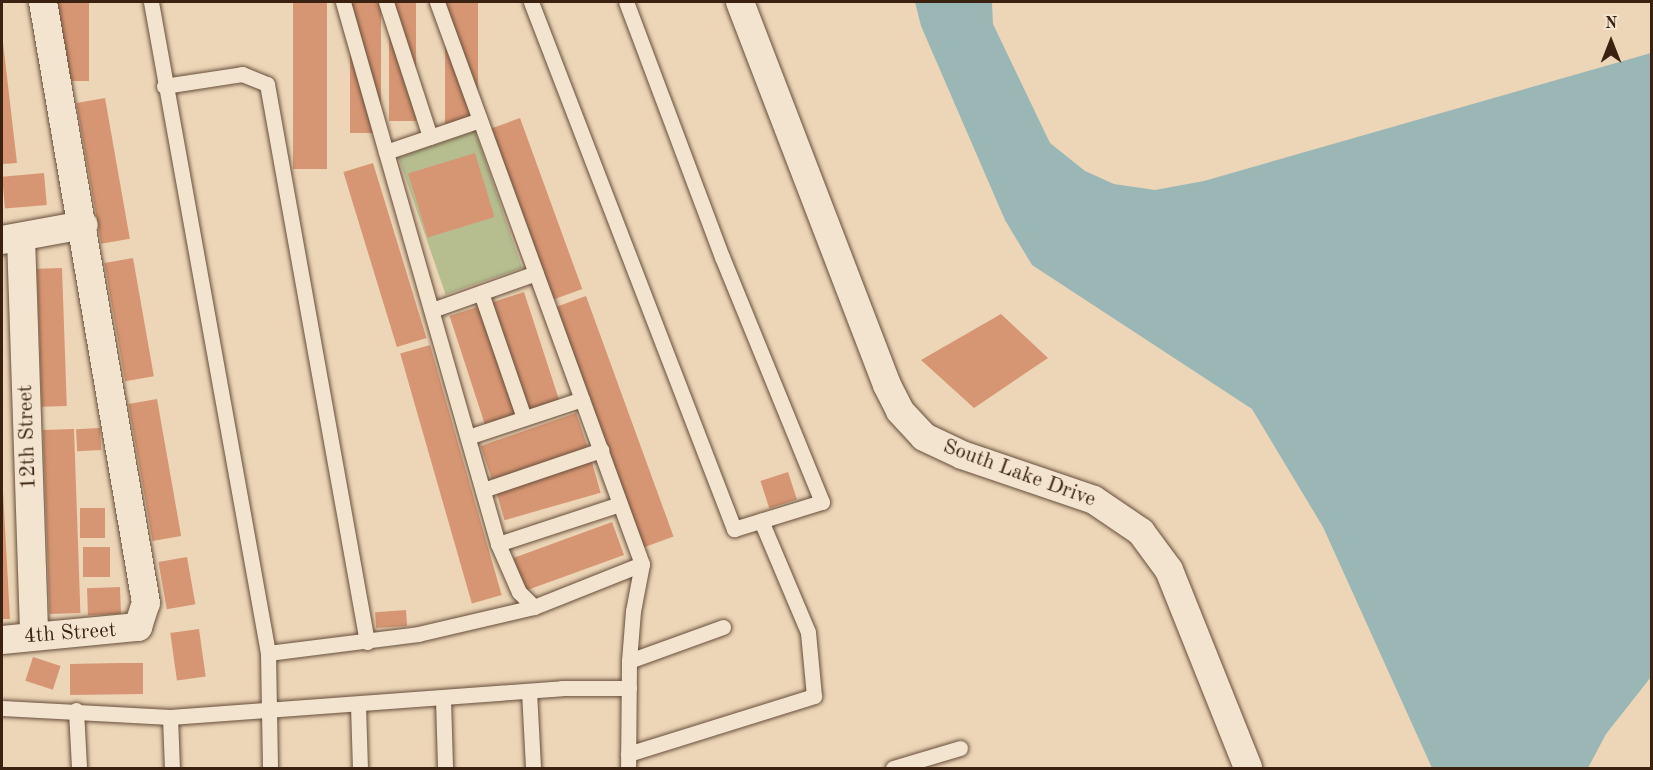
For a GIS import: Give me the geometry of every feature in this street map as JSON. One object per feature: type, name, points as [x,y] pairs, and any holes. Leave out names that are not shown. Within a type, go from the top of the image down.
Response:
[{"type":"street","points":[[11,239],[84,225],[43,2]]},
{"type":"street","name":"South Lake Drive","points":[[740,2],[887,385],[900,411],[924,437],[962,455],[1094,500],[1141,532],[1169,570],[1248,768]]},
{"type":"street","name":"4th Street","points":[[2,640],[34,635],[138,627],[146,603],[84,225]]},
{"type":"street","name":"12th Street","points":[[11,239],[34,635]]},
{"type":"lane","points":[[151,2],[164,86],[268,653],[270,768]]},
{"type":"lane","points":[[343,2],[498,543],[519,592],[534,607]]},
{"type":"lane","points":[[386,2],[430,137]]},
{"type":"lane","points":[[437,2],[642,564],[633,611],[629,661],[628,761],[814,696],[808,632],[761,521]]},
{"type":"lane","points":[[531,2],[734,529],[822,502],[722,257],[626,2]]},
{"type":"lane","points":[[164,86],[242,74],[267,84],[368,642]]},
{"type":"lane","points":[[386,152],[480,120]]},
{"type":"lane","points":[[432,310],[536,273]]},
{"type":"lane","points":[[481,293],[524,418]]},
{"type":"lane","points":[[468,437],[582,399]]},
{"type":"lane","points":[[483,490],[600,450]]},
{"type":"lane","points":[[498,543],[620,504]]},
{"type":"lane","points":[[268,653],[368,642],[534,607],[642,564]]},
{"type":"lane","points":[[629,661],[723,627]]},
{"type":"lane","points":[[2,708],[76,710],[170,717],[444,699],[529,691],[629,688]]},
{"type":"lane","points":[[529,691],[532,768]]},
{"type":"lane","points":[[444,699],[445,768]]},
{"type":"lane","points":[[358,705],[360,768]]},
{"type":"lane","points":[[76,710],[79,768]]},
{"type":"lane","points":[[170,717],[172,768]]},
{"type":"lane","points":[[893,768],[960,748]]},
{"type":"green space","points":[[475,131],[522,268],[446,294],[398,157]]},
{"type":"water","points":[[915,2],[992,2],[993,24],[1050,143],[1085,171],[1114,184],[1155,190],[1204,181],[1651,53],[1651,677],[1606,734],[1588,768],[1432,768],[1323,527],[1252,409],[1032,265],[1005,220],[921,26]]},
{"type":"building","points":[[56,2],[89,2],[89,81],[56,81]]},
{"type":"building","points":[[293,2],[327,2],[327,169],[293,169]]},
{"type":"building","points":[[350,2],[381,2],[381,133],[350,133]]},
{"type":"building","points":[[389,2],[416,2],[416,121],[389,121]]},
{"type":"building","points":[[445,2],[478,2],[478,132],[445,132]]},
{"type":"building","points":[[2,34],[17,163],[2,164]]},
{"type":"building","points":[[105,98],[130,239],[101,244],[76,103]]},
{"type":"building","points":[[520,118],[582,289],[552,300],[490,129]]},
{"type":"building","points":[[475,153],[495,217],[428,238],[408,173]]},
{"type":"building","points":[[373,163],[427,338],[397,347],[343,172]]},
{"type":"building","points":[[44,173],[47,205],[5,209],[2,177]]},
{"type":"building","points":[[133,258],[154,376],[125,381],[104,263]]},
{"type":"building","points":[[62,268],[67,406],[42,407],[37,269]]},
{"type":"building","points":[[524,292],[560,401],[527,412],[492,303]]},
{"type":"building","points":[[586,296],[674,537],[643,548],[556,307]]},
{"type":"building","points":[[480,306],[516,415],[485,425],[450,316]]},
{"type":"building","points":[[1001,314],[1048,358],[974,408],[921,360]]},
{"type":"building","points":[[430,345],[502,595],[472,603],[400,354]]},
{"type":"building","points":[[157,399],[181,536],[153,541],[128,404]]},
{"type":"building","points":[[576,413],[588,447],[492,480],[481,446]]},
{"type":"building","points":[[100,428],[101,450],[77,451],[76,429]]},
{"type":"building","points":[[74,429],[80,613],[49,614],[43,430]]},
{"type":"building","points":[[591,459],[601,493],[505,520],[495,487]]},
{"type":"building","points":[[788,472],[797,500],[769,509],[760,481]]},
{"type":"building","points":[[2,473],[10,619],[2,619]]},
{"type":"building","points":[[80,508],[105,508],[105,538],[80,538]]},
{"type":"building","points":[[612,522],[624,555],[525,591],[513,558]]},
{"type":"building","points":[[83,547],[110,547],[110,577],[83,577]]},
{"type":"building","points":[[187,557],[195,604],[167,609],[158,562]]},
{"type":"building","points":[[120,587],[121,614],[88,615],[87,588]]},
{"type":"building","points":[[406,610],[407,626],[376,628],[375,612]]},
{"type":"building","points":[[199,629],[206,677],[177,681],[170,633]]},
{"type":"building","points":[[33,657],[61,666],[53,690],[25,681]]},
{"type":"building","points":[[143,663],[143,694],[70,695],[70,664]]}]
